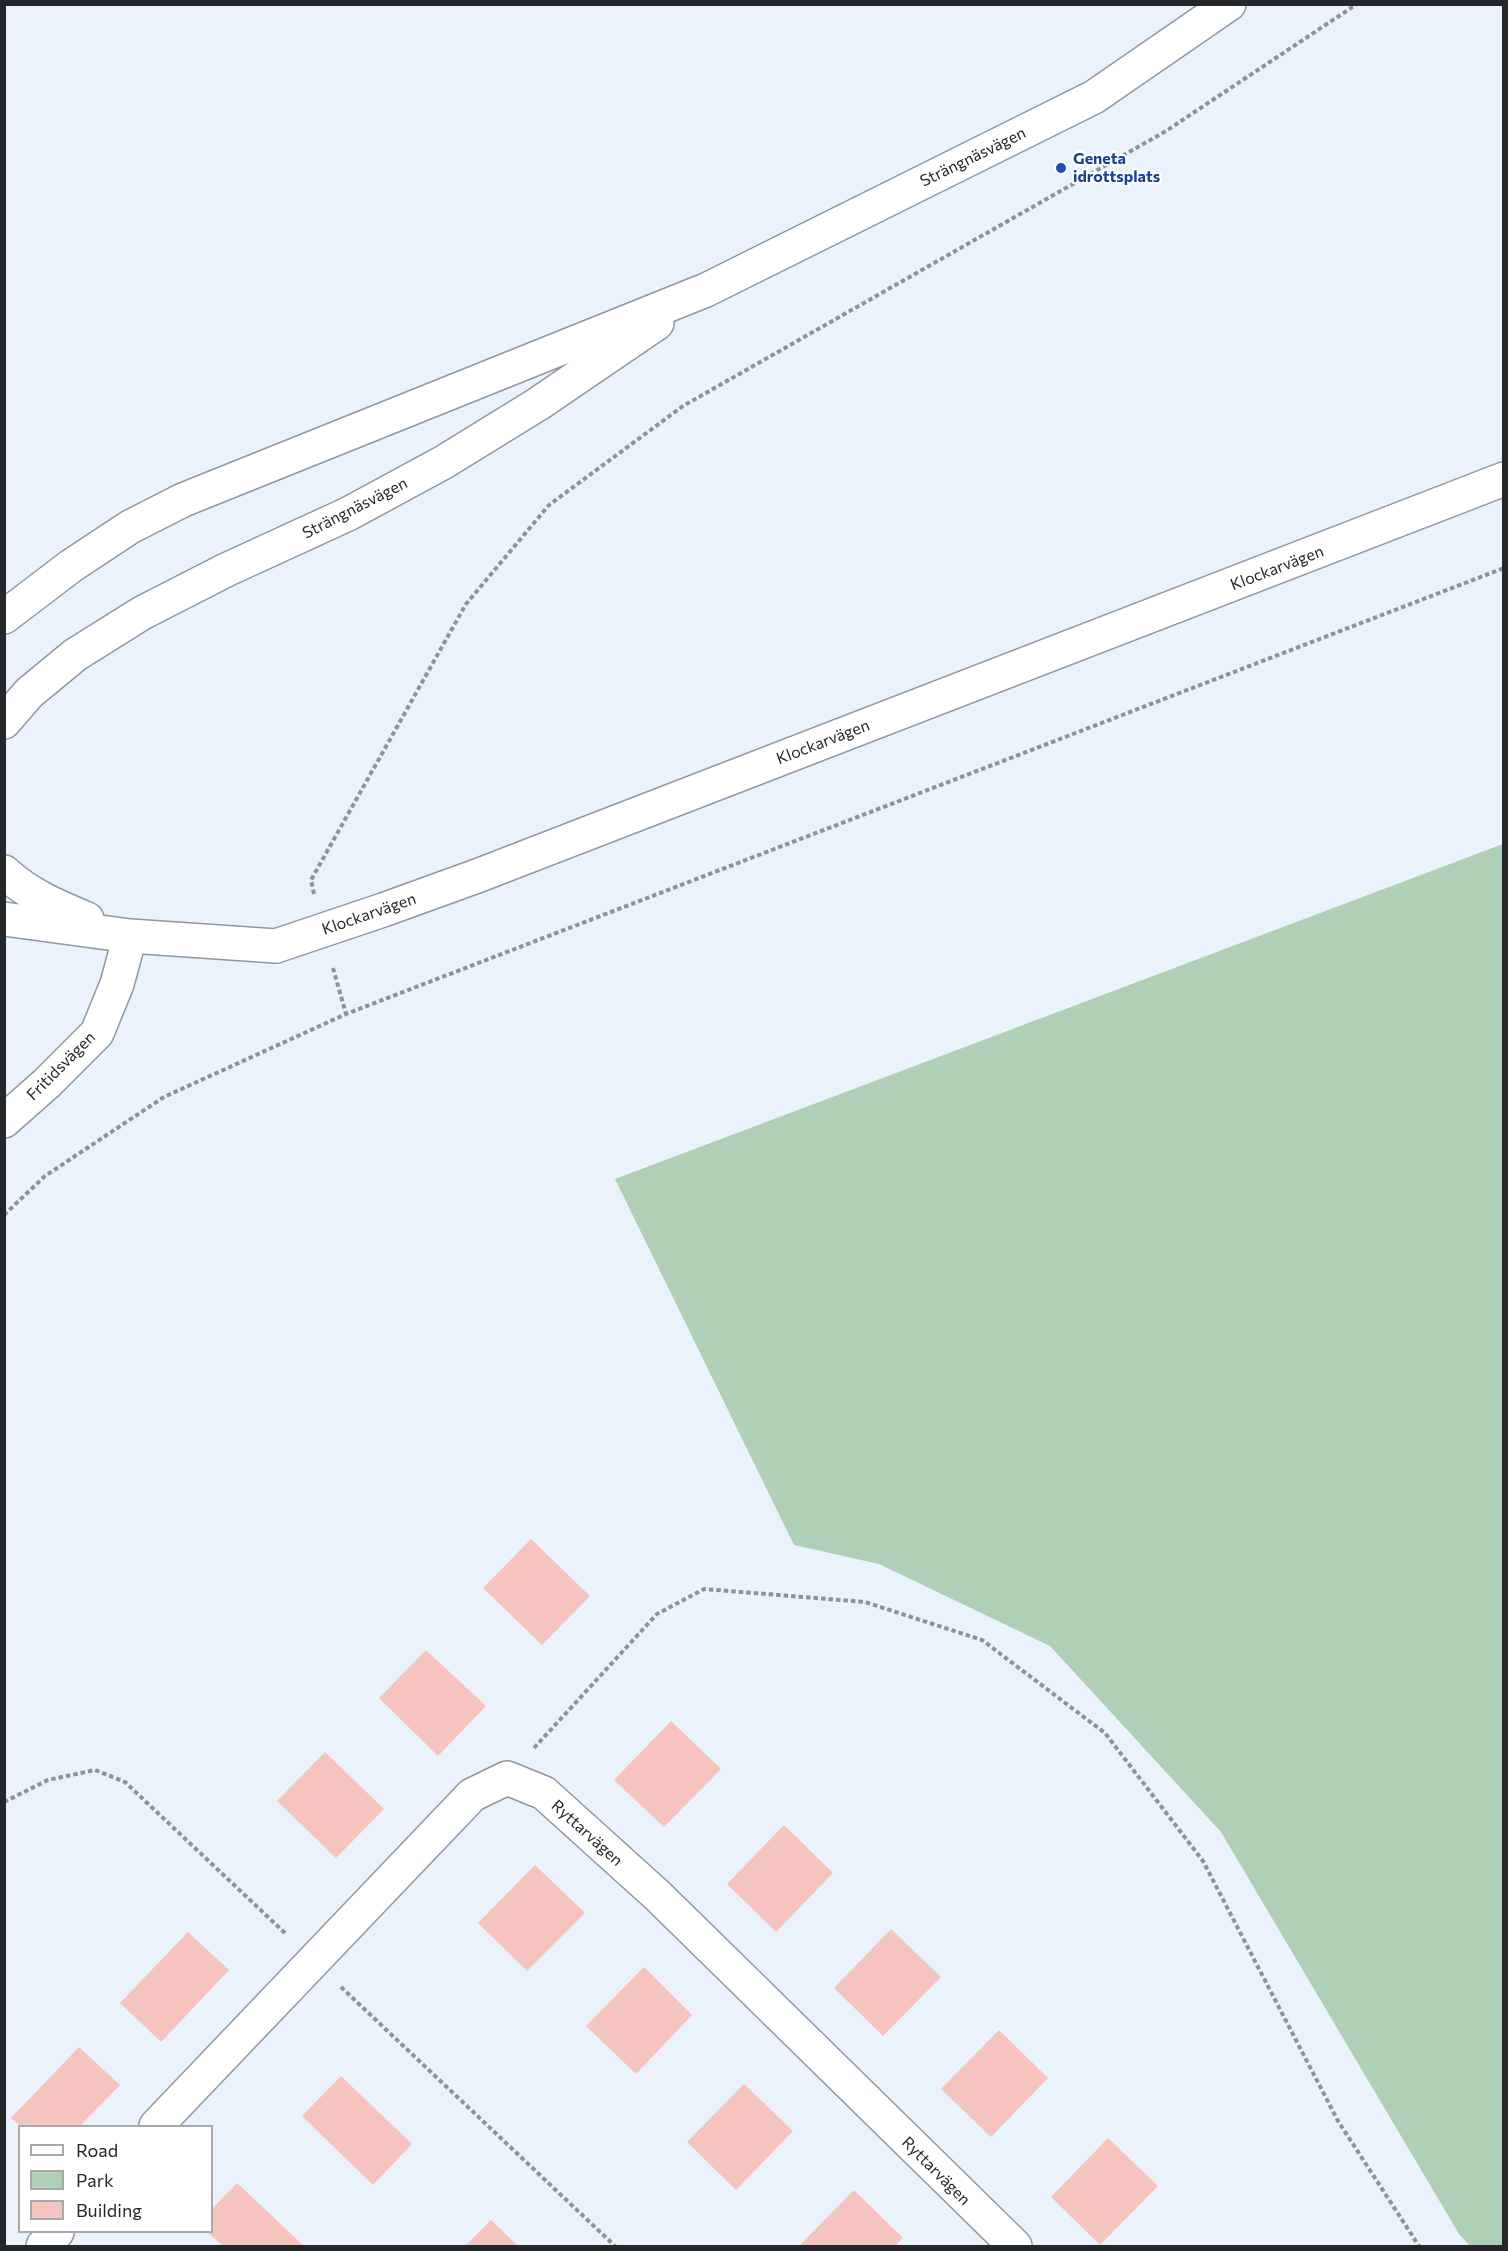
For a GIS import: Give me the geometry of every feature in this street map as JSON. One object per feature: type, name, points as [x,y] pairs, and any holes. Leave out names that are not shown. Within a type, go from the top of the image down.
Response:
[{"type":"street","name":"Strängnäsvägen","points":[[4,617],[71,566],[130,527],[183,500],[706,290],[1094,97],[1229,4]]},
{"type":"street","name":"Strängnäsvägen","points":[[4,722],[29,693],[75,656],[142,613],[226,570],[348,514],[444,462],[538,405],[706,290]]},
{"type":"street","name":"Klockarvägen","points":[[4,920],[130,936],[276,946],[488,872],[1503,479]]},
{"type":"street","name":"Klockarvägen","points":[[4,872],[17,884],[45,902],[130,936]]},
{"type":"street","name":"Fritidsvägen","points":[[4,1121],[47,1083],[97,1033],[117,984],[130,936]]},
{"type":"street","points":[[158,2125],[472,1795],[507,1778]]},
{"type":"street","name":"Ryttarvägen","points":[[507,1778],[544,1793],[658,1896],[1015,2247]]},
{"type":"street","points":[[43,2247],[56,2233]]},
{"type":"path","points":[[346,1014],[322,930],[311,880],[466,604],[549,505],[682,406],[1166,130],[1357,4]]},
{"type":"path","points":[[4,1215],[45,1176],[164,1097],[346,1014],[1503,568]]},
{"type":"path","points":[[507,1778],[657,1614],[704,1590],[865,1602],[982,1640],[1105,1733],[1203,1860],[1338,2121],[1419,2247]]},
{"type":"path","points":[[4,1802],[48,1780],[95,1770],[124,1782],[615,2247]]},
{"type":"green space","points":[[1503,844],[1504,2246],[1470,2246],[1459,2234],[1221,1832],[1050,1646],[879,1564],[794,1545],[615,1179]]},
{"type":"building","points":[[531,1539],[590,1596],[542,1645],[483,1588]]},
{"type":"building","points":[[426,1650],[486,1706],[438,1756],[379,1698]]},
{"type":"building","points":[[671,1721],[721,1769],[664,1827],[614,1780]]},
{"type":"building","points":[[325,1752],[384,1809],[336,1858],[277,1801]]},
{"type":"building","points":[[784,1825],[833,1873],[776,1932],[727,1884]]},
{"type":"building","points":[[535,1865],[585,1913],[527,1971],[478,1923]]},
{"type":"building","points":[[891,1929],[941,1977],[883,2036],[834,1988]]},
{"type":"building","points":[[188,1932],[229,1970],[161,2042],[120,2003]]},
{"type":"building","points":[[644,1967],[692,2015],[636,2074],[586,2026]]},
{"type":"building","points":[[999,2030],[1048,2078],[991,2137],[941,2089]]},
{"type":"building","points":[[79,2047],[120,2085],[81,2125],[19,2125],[11,2118]]},
{"type":"building","points":[[341,2076],[412,2144],[373,2185],[302,2116]]},
{"type":"building","points":[[744,2084],[793,2131],[736,2190],[687,2142]]},
{"type":"building","points":[[1108,2138],[1158,2186],[1100,2245],[1051,2197]]},
{"type":"building","points":[[237,2183],[304,2246],[223,2246],[208,2233],[213,2233],[213,2208]]},
{"type":"building","points":[[854,2190],[903,2238],[895,2246],[799,2246]]},
{"type":"building","points":[[491,2220],[518,2246],[465,2246]]},
{"type":"place","name":"Geneta idrottsplats","points":[[1061,168]]}]
